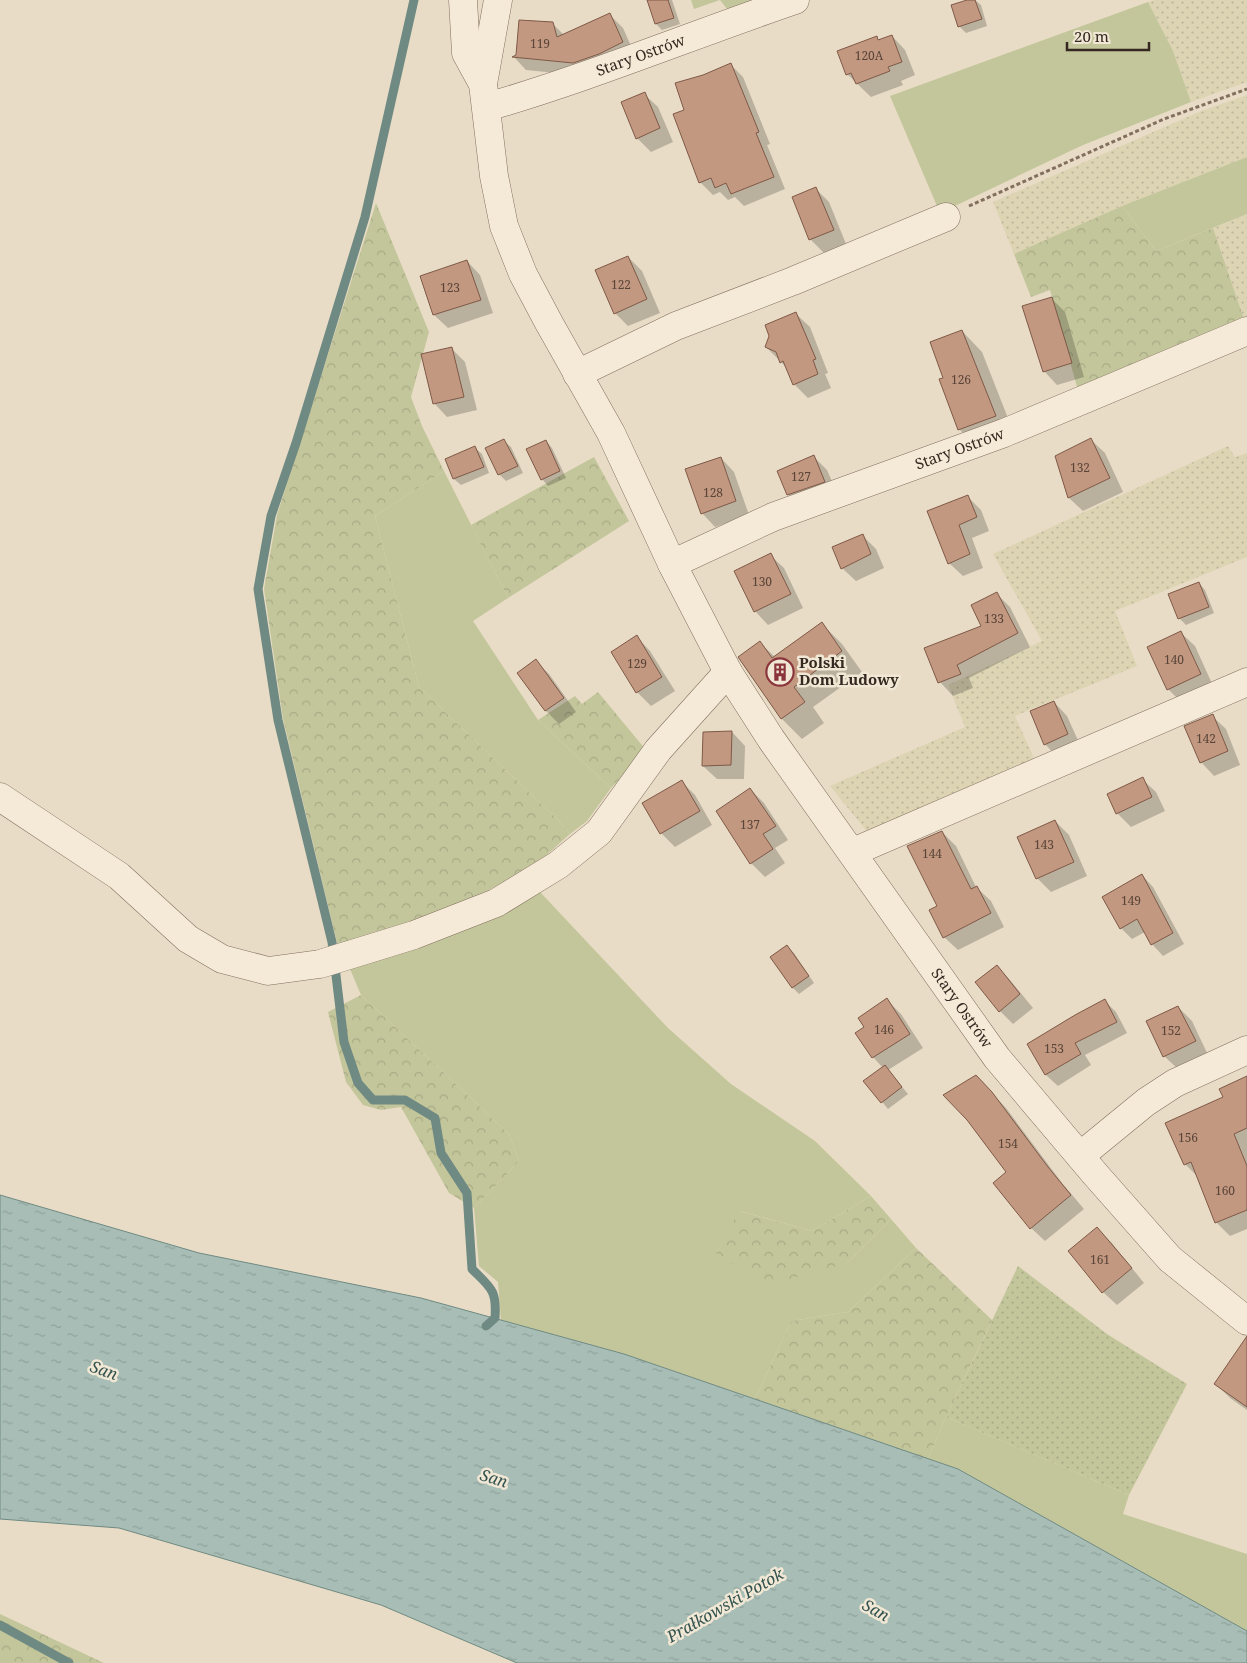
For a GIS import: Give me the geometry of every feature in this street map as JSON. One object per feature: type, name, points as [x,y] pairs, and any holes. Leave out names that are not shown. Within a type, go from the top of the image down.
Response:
[{"type":"street","name":"Stary Ostrów","points":[[463,0],[466,54],[485,95],[494,176],[504,226],[523,274],[611,433],[672,564],[728,672],[771,739],[853,852],[933,970],[992,1050],[1080,1156],[1170,1259],[1247,1322]]},
{"type":"street","points":[[485,95],[498,0]]},
{"type":"street","name":"Stary Ostrów","points":[[485,95],[544,91],[724,24],[795,0]]},
{"type":"street","points":[[577,374],[676,326],[793,282],[946,217]]},
{"type":"street","name":"Stary Ostrów","points":[[672,564],[773,517],[1004,433],[1247,331]]},
{"type":"street","points":[[0,796],[119,876],[188,939],[222,959],[268,971],[320,964],[414,935],[496,903],[558,865],[599,832],[658,750],[728,672]]},
{"type":"street","points":[[853,852],[1247,682]]},
{"type":"street","points":[[1080,1156],[1146,1102],[1175,1082],[1247,1050]]},
{"type":"path","points":[[946,217],[1164,119],[1247,88]]},
{"type":"shaded area","points":[[1154,0],[1247,0],[1247,82],[1191,102],[1173,51],[1148,2]]},
{"type":"shaded area","points":[[1247,95],[1247,157],[1122,206],[1014,254],[993,202],[1199,112]]},
{"type":"shaded area","points":[[1247,214],[1247,325],[1246,325],[1213,228]]},
{"type":"shaded area","points":[[1228,446],[1235,457],[1247,453],[1247,557],[1115,611],[1137,666],[1015,716],[1037,765],[869,834],[830,786],[965,727],[948,685],[1042,641],[993,554]]},
{"type":"green space","points":[[691,0],[720,0],[694,9]]},
{"type":"green space","points":[[720,0],[772,0],[731,14]]},
{"type":"green space","points":[[1148,2],[1173,51],[1191,102],[1083,145],[940,213],[890,96]]},
{"type":"green space","points":[[1247,157],[1247,214],[1156,251],[1122,206]]},
{"type":"green space","points":[[376,203],[429,332],[411,397],[422,426],[444,471],[375,516],[419,687],[556,818],[570,834],[535,864],[483,893],[436,914],[339,951],[283,719],[264,589],[277,515]]},
{"type":"green space","points":[[1122,206],[1156,251],[1213,228],[1246,325],[1079,394],[1050,290],[1031,297],[1014,254]]},
{"type":"green space","points":[[594,457],[629,521],[508,598],[471,525]]},
{"type":"green space","points":[[444,471],[508,598],[473,621],[538,720],[611,788],[587,821],[570,834],[556,818],[419,687],[375,516]]},
{"type":"green space","points":[[598,692],[646,750],[611,788],[538,720],[575,696],[582,704]]},
{"type":"green space","points":[[540,892],[668,1028],[731,1084],[815,1141],[871,1196],[812,1231],[740,1211],[716,1254],[847,1263],[891,1219],[916,1248],[848,1312],[791,1321],[755,1399],[624,1354],[501,1320],[498,1282],[479,1266],[474,1208],[519,1161],[509,1134],[361,995],[350,969]]},
{"type":"green space","points":[[361,995],[509,1134],[519,1161],[474,1208],[449,1193],[401,1107],[381,1110],[363,1105],[346,1082],[328,1012]]},
{"type":"green space","points":[[871,1196],[891,1219],[847,1263],[770,1285],[716,1254],[739,1211],[812,1231]]},
{"type":"green space","points":[[916,1248],[992,1320],[928,1459],[755,1399],[791,1321],[848,1312]]},
{"type":"green space","points":[[1018,1266],[1107,1334],[1187,1384],[1129,1495],[946,1417]]},
{"type":"green space","points":[[946,1417],[1129,1495],[1123,1514],[1247,1554],[1247,1631],[958,1469],[928,1459]]},
{"type":"green space","points":[[0,1614],[104,1663],[0,1663]]},
{"type":"water","points":[[0,1195],[199,1253],[421,1298],[624,1354],[958,1469],[1247,1631],[1247,1663],[517,1663],[381,1605],[119,1528],[0,1519]]},
{"type":"building","points":[[647,0],[668,0],[674,18],[655,24]]},
{"type":"building","points":[[967,0],[975,0],[982,19],[958,27],[951,5]]},
{"type":"building","points":[[610,13],[623,42],[599,54],[573,63],[512,57],[516,55],[519,20],[553,22],[557,37]]},
{"type":"building","points":[[892,35],[902,62],[888,67],[890,71],[856,84],[851,73],[846,75],[837,51],[877,36],[878,40]]},
{"type":"building","points":[[731,63],[759,132],[756,133],[774,177],[731,194],[726,183],[715,188],[711,178],[699,183],[673,114],[684,110],[675,83],[703,75]]},
{"type":"building","points":[[645,92],[660,128],[636,139],[621,102]]},
{"type":"building","points":[[816,187],[834,230],[809,240],[792,197]]},
{"type":"building","points":[[628,256],[647,299],[614,314],[595,270]]},
{"type":"building","points":[[467,260],[481,300],[433,315],[420,276]]},
{"type":"building","points":[[1052,297],[1072,363],[1043,372],[1022,306]]},
{"type":"building","points":[[796,312],[816,359],[813,360],[818,374],[793,385],[783,361],[780,363],[776,352],[765,347],[769,336],[765,325]]},
{"type":"building","points":[[962,330],[996,416],[958,430],[939,379],[943,378],[930,342]]},
{"type":"building","points":[[452,347],[464,397],[433,404],[421,354]]},
{"type":"building","points":[[1091,438],[1110,478],[1068,498],[1055,456]]},
{"type":"building","points":[[504,439],[518,466],[498,475],[485,448]]},
{"type":"building","points":[[546,440],[560,471],[541,480],[526,449]]},
{"type":"building","points":[[475,446],[484,467],[453,479],[445,459]]},
{"type":"building","points":[[814,455],[825,482],[787,495],[777,471]]},
{"type":"building","points":[[721,457],[736,501],[701,514],[685,469]]},
{"type":"building","points":[[968,495],[977,517],[959,525],[970,554],[948,564],[927,511]]},
{"type":"building","points":[[863,534],[871,554],[841,569],[832,547]]},
{"type":"building","points":[[771,553],[791,594],[754,612],[734,571]]},
{"type":"building","points":[[1199,582],[1209,607],[1178,619],[1168,594]]},
{"type":"building","points":[[997,592],[1018,633],[957,665],[961,674],[938,683],[924,648],[981,626],[971,605]]},
{"type":"building","name":"Polski Dom Ludowy","points":[[822,622],[842,651],[794,687],[805,702],[781,719],[738,657],[760,641],[772,658]]},
{"type":"building","points":[[1181,631],[1201,674],[1167,690],[1147,647]]},
{"type":"building","points":[[637,635],[662,677],[636,693],[611,652]]},
{"type":"building","points":[[536,659],[564,698],[545,711],[517,673]]},
{"type":"building","points":[[1054,701],[1068,734],[1044,745],[1030,711]]},
{"type":"building","points":[[1213,714],[1228,751],[1200,763],[1184,726]]},
{"type":"building","points":[[732,731],[731,765],[702,766],[703,732]]},
{"type":"building","points":[[1143,777],[1152,797],[1116,814],[1107,794]]},
{"type":"building","points":[[682,780],[700,811],[660,834],[642,803]]},
{"type":"building","points":[[750,788],[776,826],[763,834],[773,849],[750,864],[716,811]]},
{"type":"building","points":[[1055,820],[1074,862],[1036,879],[1017,837]]},
{"type":"building","points":[[942,831],[971,889],[977,886],[991,913],[943,938],[929,910],[937,906],[907,846]]},
{"type":"building","points":[[1142,874],[1173,933],[1151,945],[1137,919],[1120,929],[1102,897]]},
{"type":"building","points":[[787,945],[809,976],[792,988],[770,957]]},
{"type":"building","points":[[997,965],[1020,994],[999,1012],[975,982]]},
{"type":"building","points":[[887,998],[910,1034],[872,1058],[855,1033],[864,1027],[858,1018]]},
{"type":"building","points":[[1105,999],[1117,1022],[1075,1043],[1081,1054],[1045,1075],[1027,1044]]},
{"type":"building","points":[[1178,1006],[1196,1041],[1163,1057],[1146,1021]]},
{"type":"building","points":[[885,1065],[902,1087],[881,1103],[863,1081]]},
{"type":"building","points":[[976,1075],[992,1092],[1071,1195],[1030,1229],[993,1183],[1006,1172],[967,1120],[943,1095]]},
{"type":"building","points":[[1247,1076],[1247,1128],[1234,1134],[1247,1166],[1247,1210],[1215,1223],[1191,1162],[1184,1165],[1165,1123],[1223,1097],[1219,1089]]},
{"type":"building","points":[[1097,1227],[1132,1268],[1102,1293],[1068,1251]]},
{"type":"building","points":[[1247,1336],[1247,1407],[1214,1384]]},
{"type":"waterway","points":[[414,0],[365,217],[296,443],[271,516],[258,589],[278,720],[332,942],[344,1042],[358,1083],[373,1100],[405,1100],[435,1118],[441,1153],[467,1193],[472,1269],[488,1285],[494,1295],[495,1318],[486,1326]]},
{"type":"waterway","points":[[0,1625],[69,1663]]},
{"type":"place","name":"Polski Dom Ludowy","points":[[780,672]]},
{"type":"water label","name":"San","points":[[104,1370]]},
{"type":"water label","name":"San","points":[[494,1478]]},
{"type":"water label","name":"Prałkowski Potok","points":[[725,1605]]},
{"type":"water label","name":"San","points":[[876,1610]]}]
